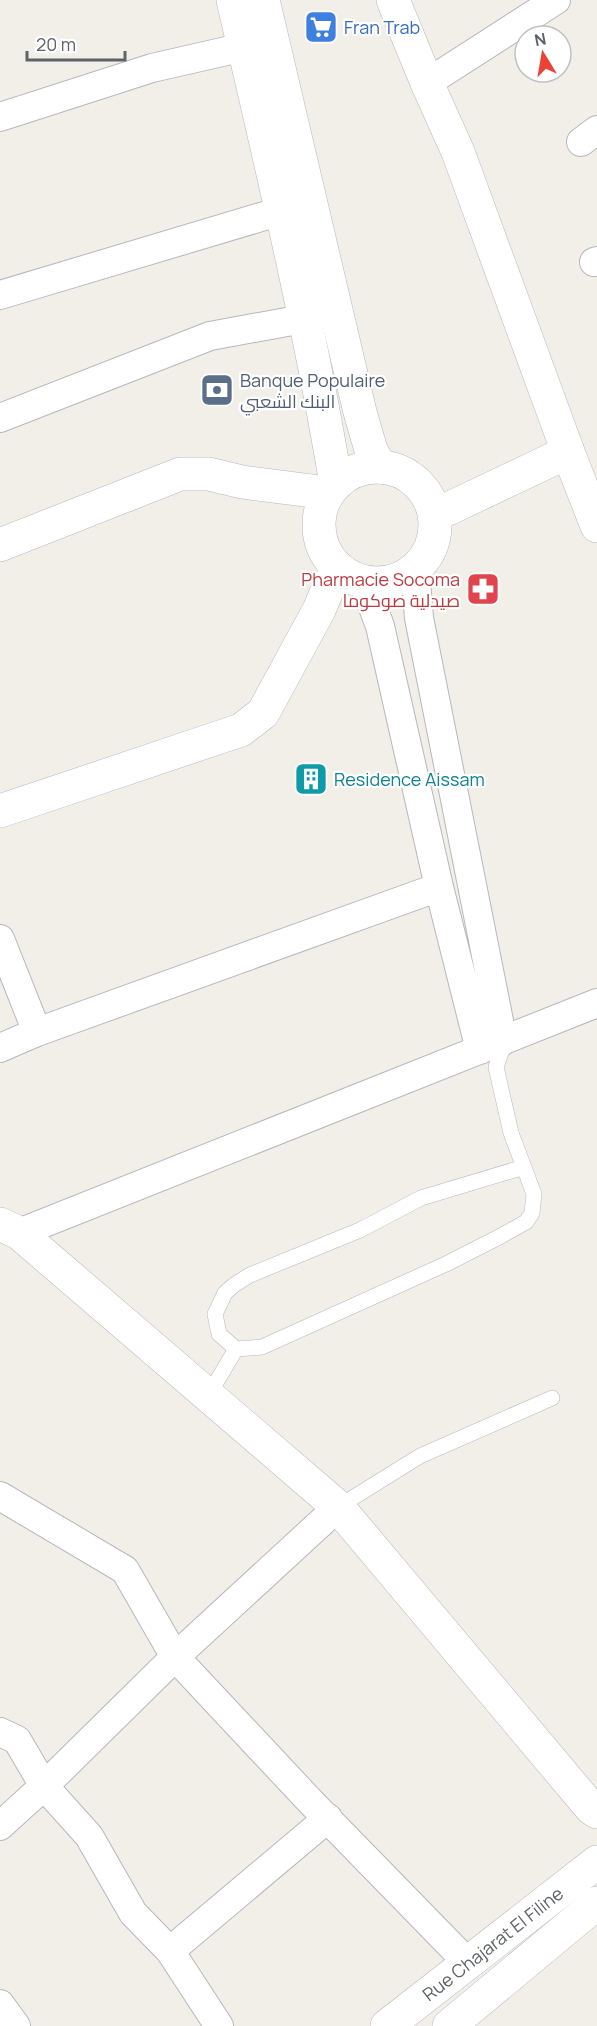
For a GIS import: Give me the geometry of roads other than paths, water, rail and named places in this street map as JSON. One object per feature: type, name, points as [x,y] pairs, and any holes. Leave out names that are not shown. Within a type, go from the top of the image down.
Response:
[{"type":"street","points":[[233,0],[325,418],[332,489]]},
{"type":"street","points":[[263,0],[360,412],[371,450],[380,467]]},
{"type":"street","points":[[393,0],[458,152],[568,452],[594,508]]},
{"type":"street","points":[[427,83],[556,0]]},
{"type":"street","points":[[0,117],[152,68],[243,47]]},
{"type":"street","points":[[0,295],[281,211]]},
{"type":"street","points":[[0,418],[210,336],[303,319]]},
{"type":"street","points":[[435,513],[568,452]]},
{"type":"street","points":[[350,574],[388,582],[403,577],[415,569],[426,557],[433,541],[435,513],[429,496],[418,483],[397,470],[380,467],[361,469],[347,475],[332,489],[321,508],[320,535],[328,555],[350,574],[380,626],[439,887],[493,1053]]},
{"type":"street","points":[[0,545],[180,474],[209,474],[242,482],[332,489]]},
{"type":"street","points":[[415,569],[419,618],[493,1053]]},
{"type":"street","points":[[0,811],[241,730],[263,713],[319,610],[350,574]]},
{"type":"street","points":[[0,1048],[37,1032],[439,887]]},
{"type":"street","points":[[0,939],[37,1032]]},
{"type":"street","points":[[597,1003],[493,1053],[10,1229],[338,1507],[594,1810],[597,1843]]},
{"type":"street","points":[[2,1501],[125,1570],[176,1657],[468,1963]]},
{"type":"street","points":[[0,1826],[176,1657],[338,1507]]},
{"type":"street","points":[[0,1732],[16,1740],[44,1786],[89,1836],[133,1913],[170,1951],[219,2026]]},
{"type":"street","points":[[170,1951],[328,1818]]},
{"type":"street","name":"Rue Chajarat El Filine","points":[[387,2026],[597,1862]]},
{"type":"street","name":"Rue Chajarat El Filine","points":[[449,2026],[597,1903]]},
{"type":"street","points":[[0,2004],[16,2026]]},
{"type":"lane","points":[[493,1053],[511,1133],[524,1167],[534,1194],[532,1213],[526,1222],[446,1264],[262,1347],[236,1348],[219,1334],[215,1314],[225,1293],[242,1280],[307,1250],[360,1230],[420,1198],[524,1167]]},
{"type":"lane","points":[[208,1396],[236,1348]]},
{"type":"lane","points":[[338,1507],[420,1456],[552,1398]]},
{"type":"place","name":"Fran Trab","points":[[321,27]]},
{"type":"place","name":"Banque Populaire البنك الشعبي","points":[[217,390]]},
{"type":"place","name":"Pharmacie Socoma صيدلية صوكوما","points":[[483,589]]},
{"type":"place","name":"Residence Aissam","points":[[311,779]]}]
